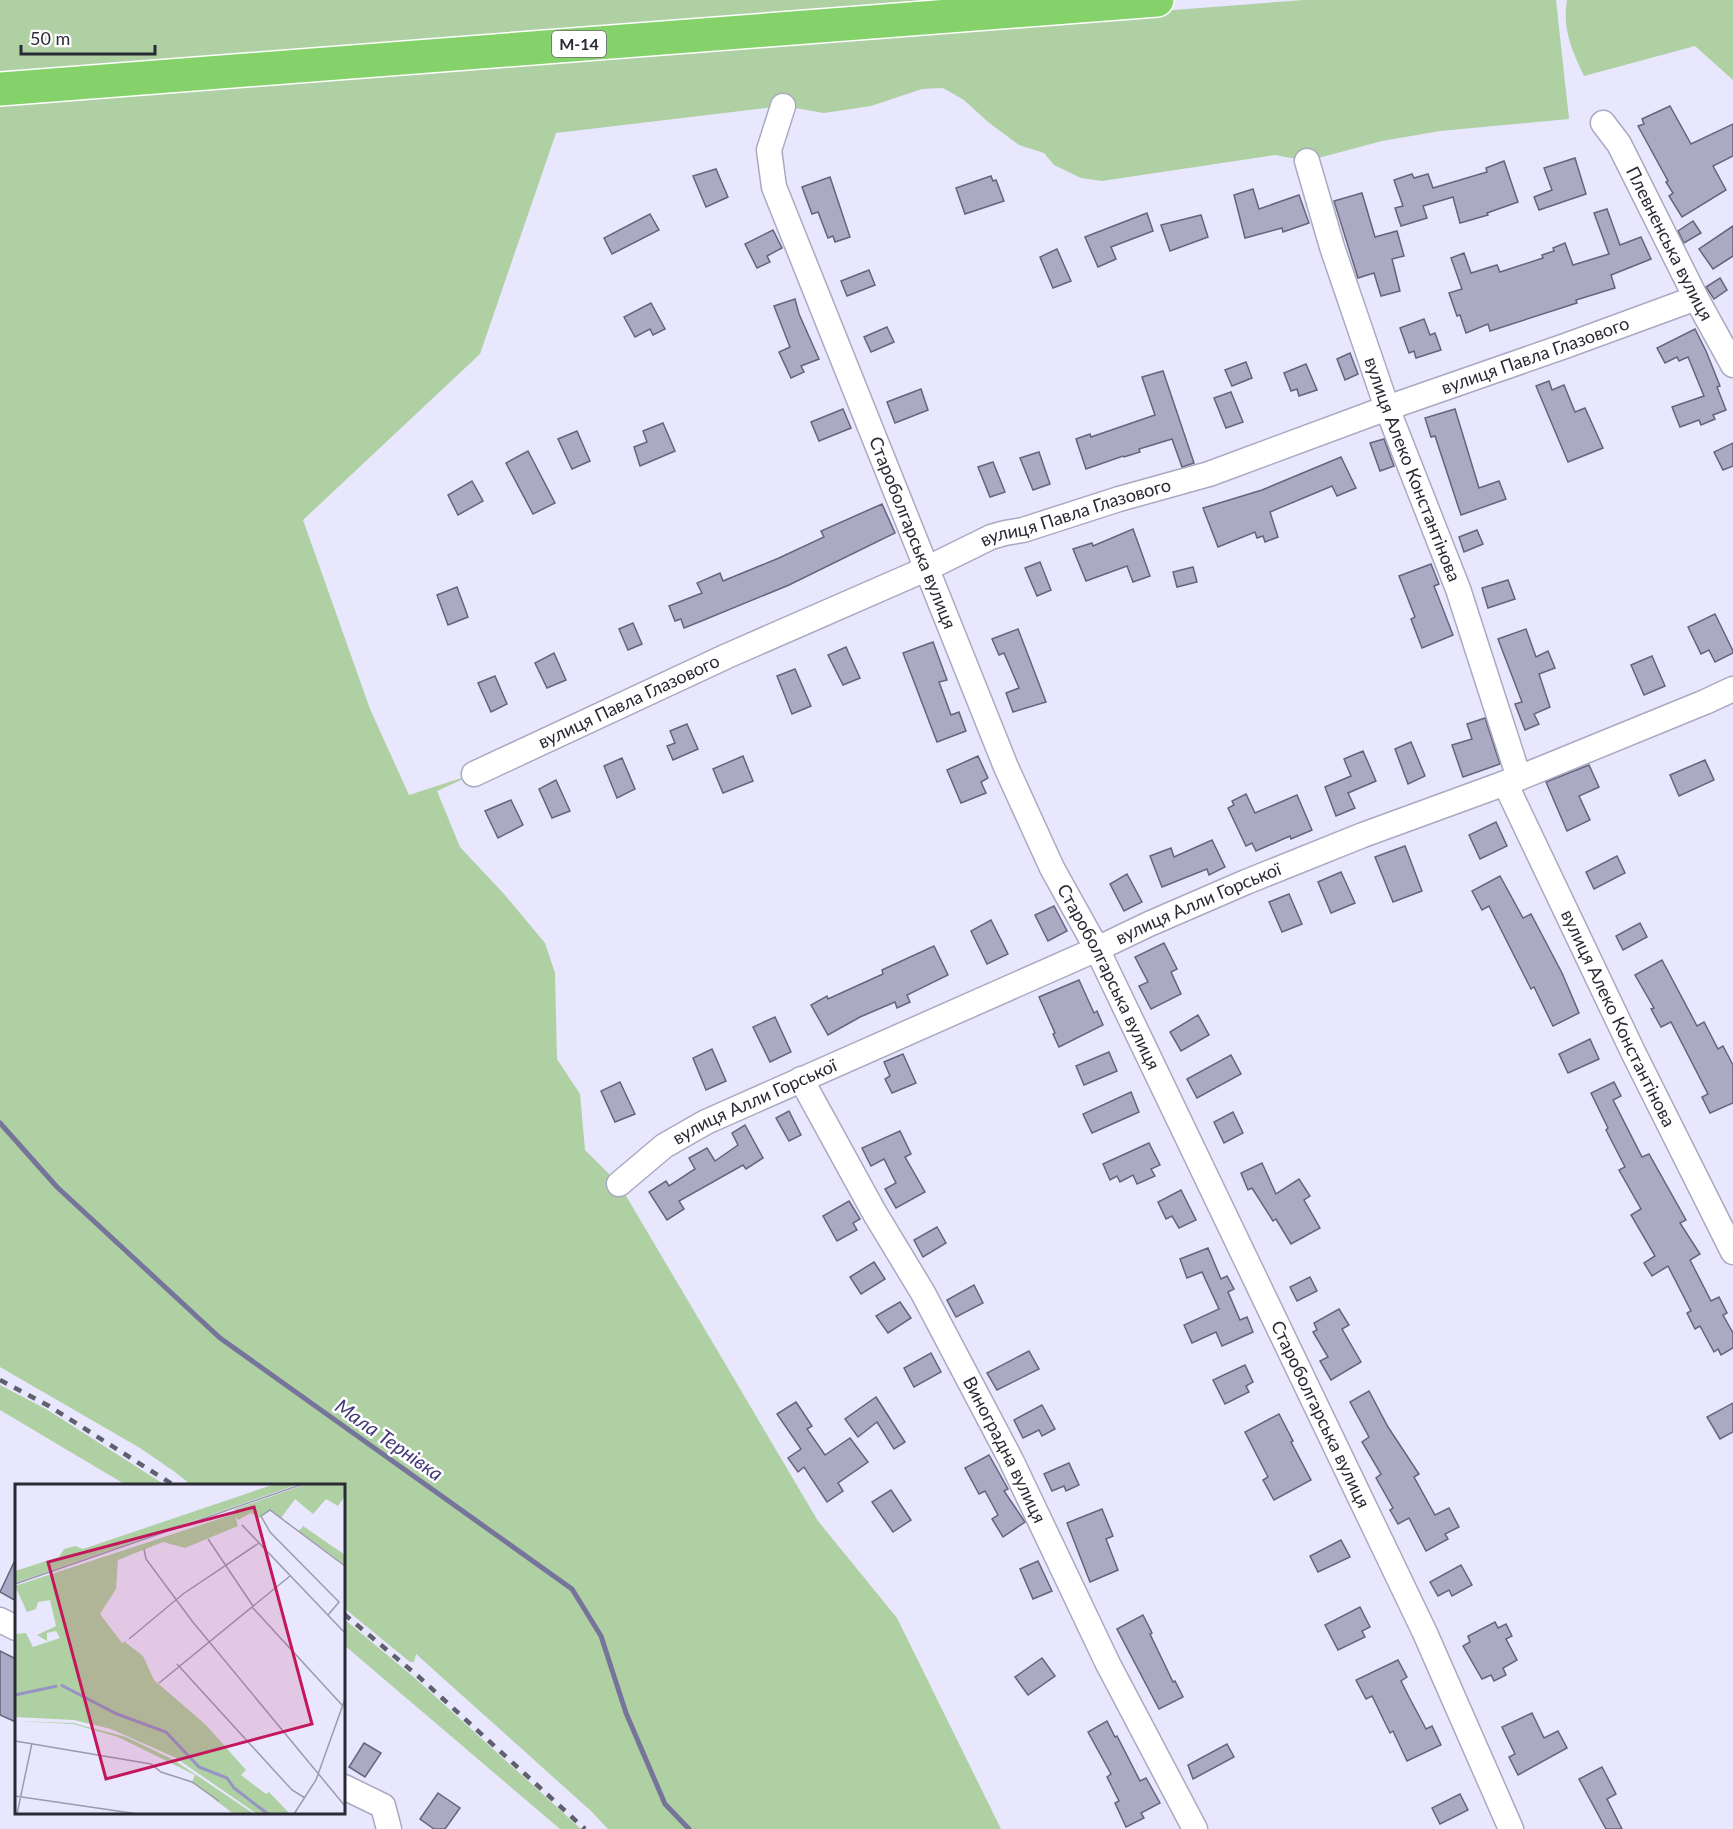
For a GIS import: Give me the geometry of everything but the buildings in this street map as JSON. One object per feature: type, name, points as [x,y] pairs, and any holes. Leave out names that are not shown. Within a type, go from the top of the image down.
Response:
[{"type":"highway","name":"М-14","points":[[0,89],[1157,0]]},
{"type":"street","name":"Староболгарська вулиця","points":[[783,106],[769,150],[774,186],[1011,777],[1052,868],[1097,949],[1425,1633],[1511,1829]]},
{"type":"street","name":"Плевненська вулиця","points":[[1603,123],[1619,144],[1696,298],[1733,365]]},
{"type":"street","name":"вулиця Алеко Константінова","points":[[1307,160],[1332,247],[1387,408],[1458,589],[1512,781],[1634,1054],[1733,1252]]},
{"type":"street","name":"вулиця Павла Глазового","points":[[474,774],[727,656],[998,535],[1023,530],[1119,499],[1209,474],[1696,298]]},
{"type":"street","name":"вулиця Алли Горської","points":[[619,1184],[664,1146],[706,1122],[801,1079],[1246,882],[1363,835],[1512,781],[1733,689]]},
{"type":"street","name":"Виноградна вулиця","points":[[801,1079],[874,1212],[923,1293],[1011,1460],[1108,1664],[1195,1829]]},
{"type":"street","points":[[0,1620],[15,1628]]},
{"type":"street","points":[[345,1787],[383,1806],[389,1829]]},
{"type":"green space","points":[[0,0],[1054,0],[0,78]]},
{"type":"green space","points":[[1304,0],[1556,0],[1569,119],[1440,131],[1382,141],[1307,161],[1275,155],[1102,181],[1081,178],[1054,165],[1044,153],[1019,145],[988,122],[964,100],[943,88],[922,89],[871,106],[824,113],[783,106],[556,133],[480,354],[303,520],[370,709],[409,795],[474,774],[437,791],[460,847],[545,943],[555,973],[557,1059],[580,1094],[585,1150],[619,1184],[818,1521],[897,1618],[1001,1829],[608,1829],[591,1811],[416,1654],[414,1662],[410,1662],[345,1609],[345,1484],[190,1484],[140,1448],[0,1367],[0,100]]},
{"type":"green space","points":[[1567,0],[1733,0],[1733,80],[1695,46],[1584,76],[1567,30]]},
{"type":"green space","points":[[0,1385],[46,1409],[163,1484],[124,1484],[0,1410]]},
{"type":"green space","points":[[345,1620],[416,1679],[581,1829],[560,1829],[345,1646]]},
{"type":"waterway","name":"Мала Тернівка","points":[[0,1123],[57,1187],[220,1338],[572,1589],[601,1636],[626,1713],[665,1804],[689,1829]]},
{"type":"railway","points":[[0,1380],[49,1406],[172,1484]]},
{"type":"railway","points":[[345,1615],[418,1676],[585,1829]]}]
